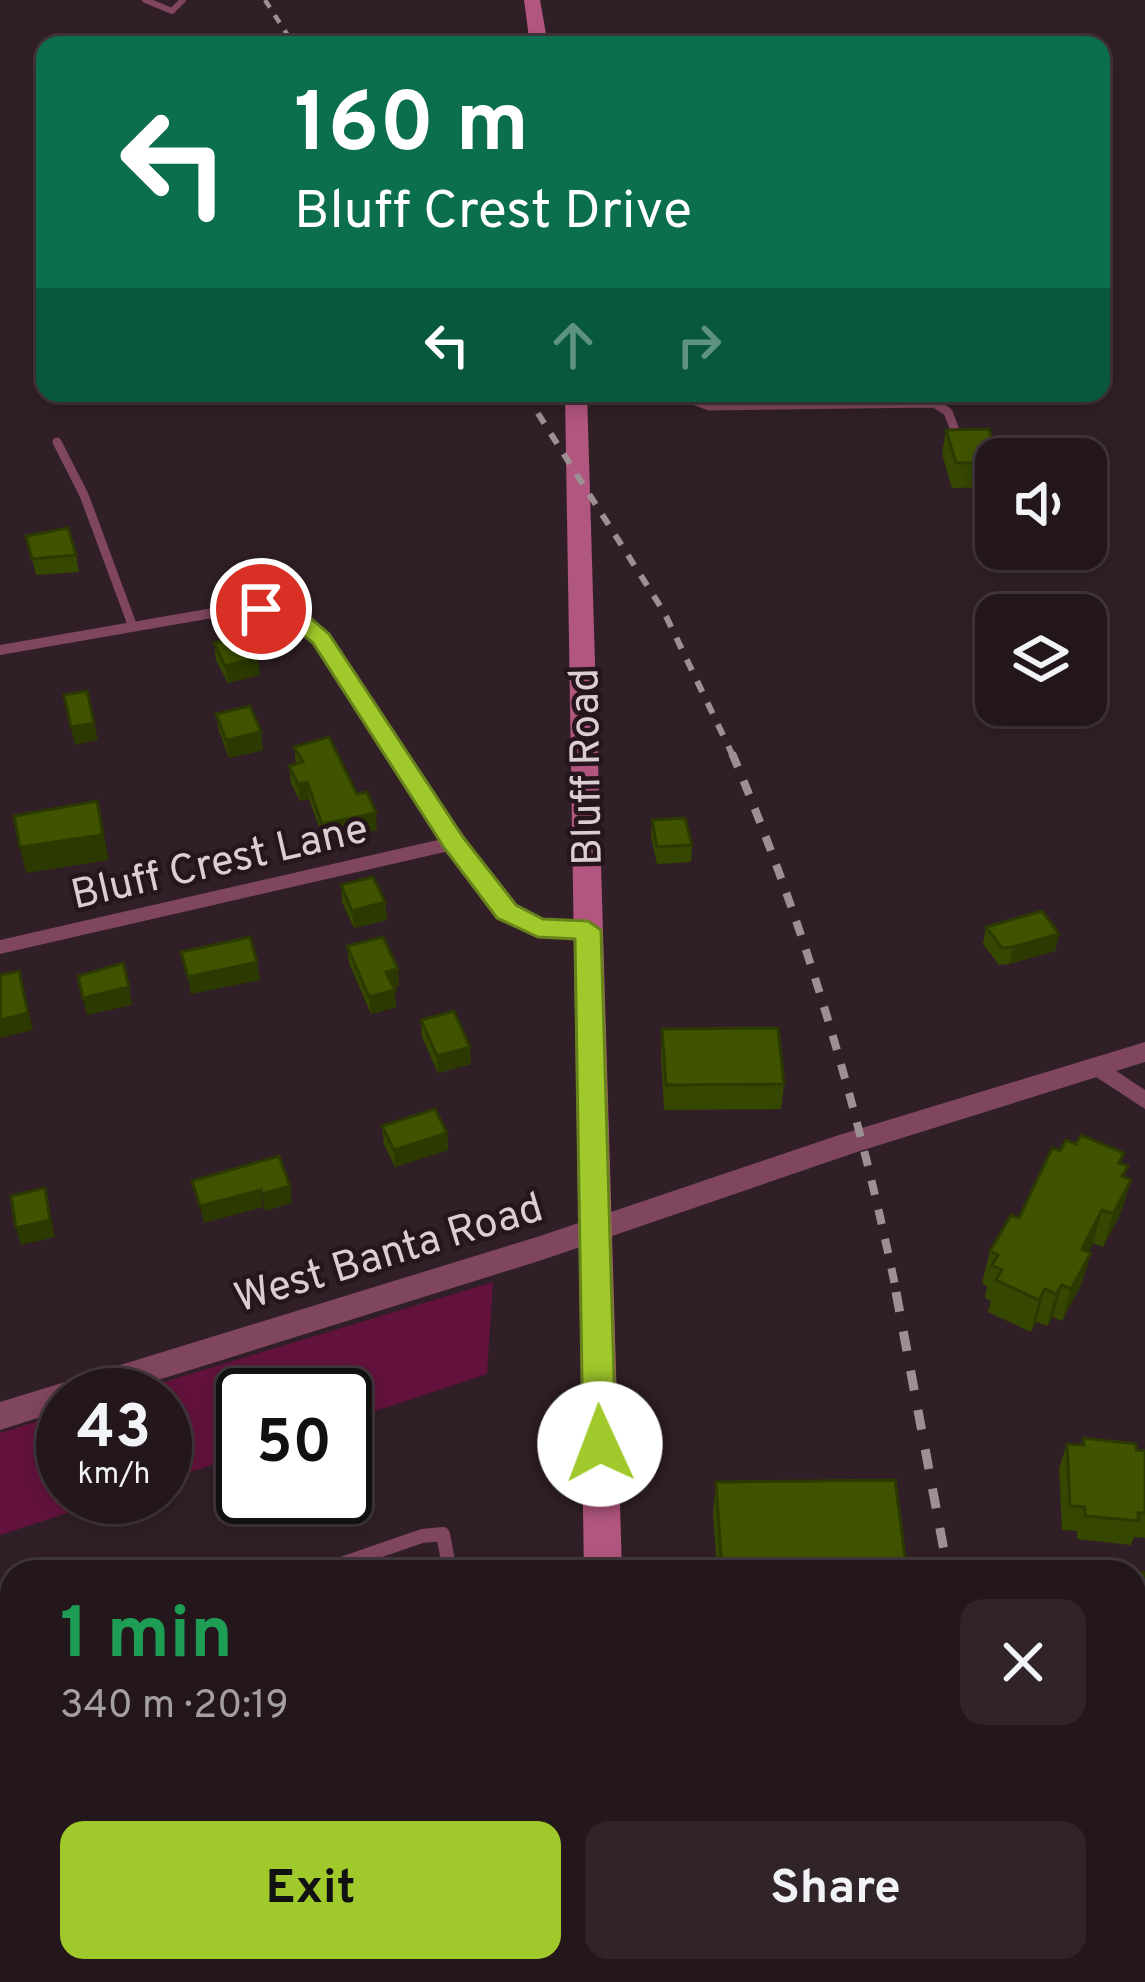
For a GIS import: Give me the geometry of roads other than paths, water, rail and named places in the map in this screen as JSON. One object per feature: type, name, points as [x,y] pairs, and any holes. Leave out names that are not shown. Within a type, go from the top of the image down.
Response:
[{"type":"main road","points":[[532,0],[538,36]]},
{"type":"main road","name":"Bluff Road","points":[[576,402],[603,1560]]},
{"type":"street","points":[[0,650],[240,609],[280,613],[305,624],[321,638],[454,843],[515,920],[538,928],[588,930]]},
{"type":"street","name":"Bluff Crest Lane","points":[[0,946],[454,843]]},
{"type":"street","name":"West Banta Road","points":[[154,1368],[1145,1052]]},
{"type":"street","points":[[1098,1067],[1145,1101]]},
{"type":"street","name":"West Banta Road","points":[[0,1416],[36,1405]]},
{"type":"lane","points":[[145,0],[172,11],[183,0]]},
{"type":"lane","points":[[699,402],[709,406],[934,403],[948,412],[956,433]]},
{"type":"lane","points":[[57,442],[84,495],[134,627]]},
{"type":"lane","points":[[353,1560],[422,1536],[442,1534],[447,1560]]},
{"type":"railway","points":[[265,0],[288,36]]},
{"type":"railway","points":[[531,402],[664,612],[733,756]]},
{"type":"railway","points":[[732,753],[784,885],[828,1020],[866,1156],[897,1295]]},
{"type":"railway","points":[[896,1292],[946,1560]]}]
